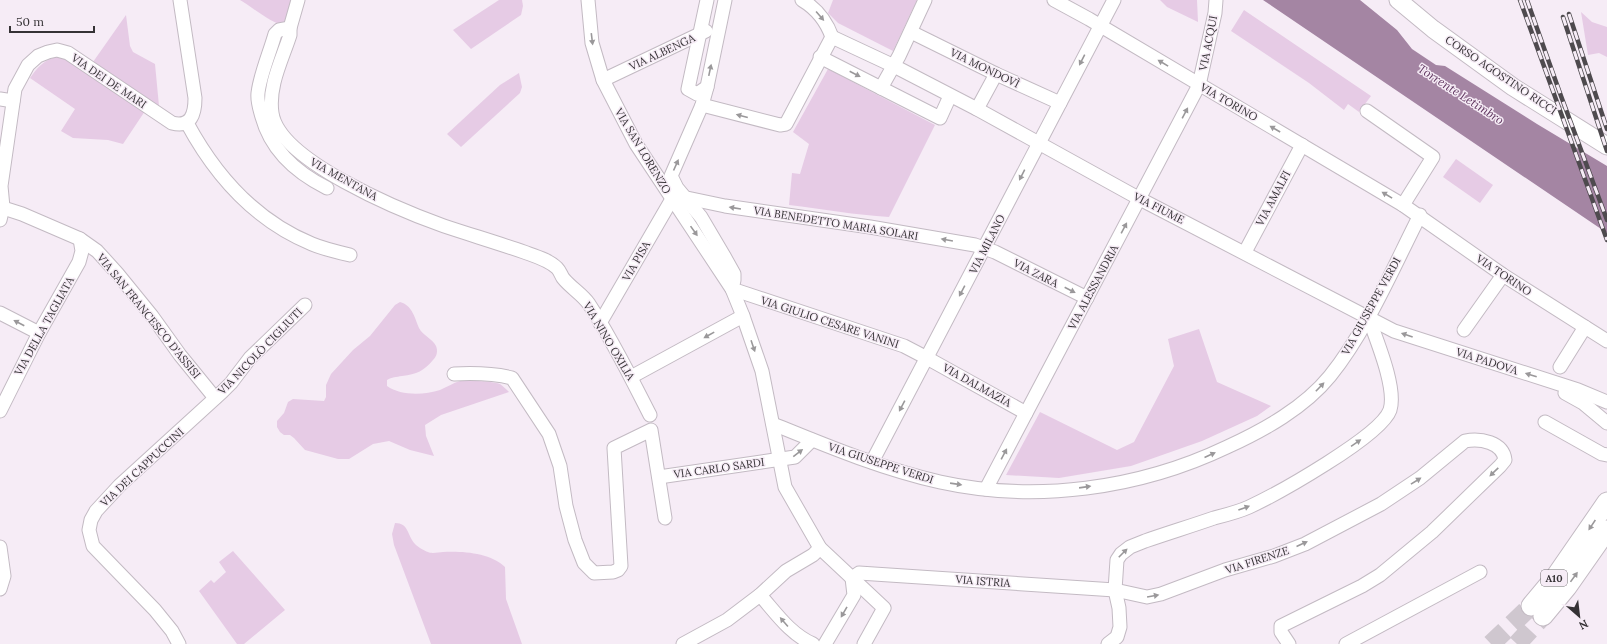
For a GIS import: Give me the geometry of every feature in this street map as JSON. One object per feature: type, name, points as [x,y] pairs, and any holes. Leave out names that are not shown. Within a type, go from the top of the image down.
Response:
[{"type":"highway","name":"A10","points":[[1582,553],[1607,502]]},
{"type":"highway","name":"A10","points":[[1537,611],[1556,576],[1607,530]]},
{"type":"main road","name":"CORSO AGOSTINO RICCI","points":[[1398,0],[1433,29],[1513,87],[1607,146]]},
{"type":"street","points":[[180,0],[195,107],[193,116],[187,123],[199,145],[231,187],[256,210],[290,234],[313,245],[350,256]]},
{"type":"street","name":"VIA MENTANA","points":[[298,0],[290,28],[290,35],[270,98],[272,115],[278,130],[305,158],[347,183],[401,208],[443,225],[495,242]]},
{"type":"street","name":"VIA SAN LORENZO","points":[[588,0],[592,43],[603,80],[636,144],[702,241],[732,289],[743,316],[762,371],[786,487],[820,548],[884,608],[864,644]]},
{"type":"street","points":[[707,0],[701,34],[688,89],[697,94],[707,87]]},
{"type":"street","points":[[725,0],[702,105],[780,126],[786,124],[832,36],[822,17],[811,6],[802,0]]},
{"type":"street","points":[[881,88],[911,32],[925,0]]},
{"type":"street","name":"VIA TORINO","points":[[1054,0],[1100,25],[1403,205],[1503,275],[1607,341]]},
{"type":"street","name":"VIA MILANO","points":[[872,462],[1114,0]]},
{"type":"street","name":"VIA ACQUI","points":[[1200,85],[1215,13],[1216,0]]},
{"type":"street","name":"VIA ALBENGA","points":[[603,80],[720,24]]},
{"type":"street","name":"VIA MENTANA","points":[[290,28],[279,30],[275,34],[258,92],[258,101],[266,131],[273,144],[288,161],[314,182],[327,188]]},
{"type":"street","name":"VIA MONDOVÌ","points":[[911,32],[996,74],[1060,103]]},
{"type":"street","name":"VIA FIUME","points":[[832,36],[894,66],[1140,199],[1368,316]]},
{"type":"street","name":"VIA DEI DE MARI","points":[[1,211],[6,100],[15,89],[28,65],[38,56],[57,50],[68,53],[172,123],[179,125],[187,123]]},
{"type":"street","points":[[820,57],[940,118],[950,96]]},
{"type":"street","points":[[976,109],[996,74]]},
{"type":"street","name":"VIA ALESSANDRIA","points":[[986,489],[1200,85]]},
{"type":"street","name":"VIA SAN LORENZO","points":[[702,105],[671,176],[713,236],[734,274],[732,289]]},
{"type":"street","points":[[1367,111],[1433,157],[1403,205]]},
{"type":"street","name":"VIA AMALFI","points":[[1245,252],[1302,145]]},
{"type":"street","name":"VIA BENEDETTO MARIA SOLARI","points":[[687,198],[732,207],[870,227],[985,248]]},
{"type":"street","name":"VIA PISA","points":[[600,323],[672,199]]},
{"type":"street","name":"VIA SAN FRANCESCO D'ASSISI","points":[[1,211],[80,239],[97,251],[117,272],[215,398]]},
{"type":"street","name":"VIA GIUSEPPE VERDI","points":[[773,424],[872,462],[941,482],[986,489],[1030,492],[1064,490],[1136,480],[1206,457],[1269,426],[1316,391],[1329,377],[1341,360],[1368,316],[1420,216]]},
{"type":"street","name":"VIA DELLA TAGLIATA","points":[[0,411],[39,333],[79,262],[82,251],[80,239]]},
{"type":"street","name":"VIA NINO OXILIA","points":[[495,242],[542,259],[557,268],[564,279],[588,303],[631,378],[650,415]]},
{"type":"street","name":"VIA ZARA","points":[[985,248],[1087,298]]},
{"type":"street","points":[[1464,330],[1503,275]]},
{"type":"street","name":"VIA GIULIO CESARE VANINI","points":[[732,289],[904,346],[927,358]]},
{"type":"street","name":"VIA NICOLÒ CIGLIUTI","points":[[215,398],[231,383],[250,358],[305,304]]},
{"type":"street","points":[[0,312],[39,333]]},
{"type":"street","points":[[631,378],[743,316]]},
{"type":"street","points":[[1108,644],[1116,637],[1120,627],[1119,608],[1115,590],[1117,560],[1121,554],[1130,547],[1248,507],[1272,495],[1309,475],[1370,434],[1386,418],[1390,409],[1392,398],[1390,385],[1368,316]]},
{"type":"street","name":"VIA PADOVA","points":[[1368,316],[1394,330],[1578,390],[1607,402]]},
{"type":"street","points":[[1560,367],[1585,327]]},
{"type":"street","name":"VIA DALMAZIA","points":[[927,358],[1026,413]]},
{"type":"street","points":[[454,374],[481,373],[512,378],[549,434],[560,466],[566,506],[575,540],[584,563],[594,573],[613,572],[618,570],[620,566],[614,448],[651,430],[665,518]]},
{"type":"street","points":[[1552,382],[1557,389],[1583,402],[1607,423]]},
{"type":"street","name":"VIA DEI CAPPUCCINI","points":[[179,644],[172,631],[155,610],[93,546],[89,530],[91,520],[96,510],[120,485],[215,398]]},
{"type":"street","points":[[1545,422],[1602,454],[1607,455]]},
{"type":"street","name":"VIA FIRENZE","points":[[1115,590],[1147,597],[1161,594],[1225,570],[1274,556],[1299,546],[1381,504],[1420,478],[1465,441],[1473,439],[1482,440],[1499,448],[1504,453],[1505,460],[1500,466],[1432,532],[1380,575],[1362,586],[1281,626],[1281,632],[1289,644]]},
{"type":"street","name":"VIA CARLO SARDI","points":[[659,477],[795,457],[812,440]]},
{"type":"street","points":[[0,547],[4,576],[0,589]]},
{"type":"street","points":[[683,644],[727,620],[760,595],[786,571],[812,555],[820,548]]},
{"type":"street","points":[[1346,644],[1480,572]]},
{"type":"street","name":"VIA ISTRIA","points":[[852,578],[859,573],[1115,590]]},
{"type":"street","points":[[825,644],[854,595],[852,578]]},
{"type":"street","points":[[760,595],[794,633],[803,640],[813,644]]},
{"type":"shaded area","points":[[240,0],[293,0],[287,25],[282,25],[270,20]]},
{"type":"shaded area","points":[[499,0],[522,0],[523,6],[521,15],[471,49],[453,30]]},
{"type":"shaded area","points":[[833,0],[917,0],[893,51],[838,23],[828,13]]},
{"type":"shaded area","points":[[1160,0],[1197,0],[1198,22],[1167,7]]},
{"type":"shaded area","points":[[1244,10],[1371,96],[1359,112],[1348,104],[1344,110],[1309,83],[1231,31]]},
{"type":"shaded area","points":[[1581,12],[1592,22],[1607,27],[1607,57],[1599,53],[1588,55]]},
{"type":"shaded area","points":[[126,15],[130,46],[133,52],[155,64],[159,106],[93,62]]},
{"type":"shaded area","points":[[55,57],[63,57],[145,111],[123,144],[108,140],[73,138],[61,131],[75,109],[30,78],[41,65]]},
{"type":"shaded area","points":[[828,69],[935,125],[889,217],[789,205],[792,173],[800,174],[809,144],[793,132]]},
{"type":"shaded area","points":[[519,73],[522,87],[520,93],[461,147],[447,134],[500,85]]},
{"type":"shaded area","points":[[1456,159],[1493,185],[1480,203],[1443,177]]},
{"type":"shaded area","points":[[400,302],[410,309],[421,331],[436,346],[437,353],[430,364],[420,371],[389,379],[387,380],[387,386],[399,392],[420,394],[440,390],[460,381],[480,381],[500,384],[509,392],[441,415],[425,425],[426,436],[434,456],[410,450],[389,441],[373,444],[349,459],[338,459],[305,450],[290,435],[284,435],[280,432],[277,427],[277,421],[284,413],[288,402],[293,399],[324,401],[326,397],[326,385],[331,374],[353,350],[370,336],[395,305]]},
{"type":"shaded area","points":[[1199,329],[1217,382],[1271,406],[1257,416],[1202,441],[1131,466],[1059,478],[1006,475],[1040,412],[1117,450],[1134,442],[1174,366],[1168,339]]},
{"type":"shaded area","points":[[395,523],[403,525],[415,544],[431,553],[459,552],[476,554],[499,562],[505,567],[506,599],[522,644],[431,644],[394,545],[392,534]]},
{"type":"shaded area","points":[[233,551],[285,610],[244,644],[237,644],[199,591],[211,580],[214,583],[226,572],[219,562]]},
{"type":"water","name":"Torrente Letimbro","points":[[1263,0],[1360,0],[1397,30],[1412,49],[1436,65],[1445,66],[1607,166],[1607,233]]},
{"type":"tunnel","points":[[1491,644],[1531,606]]},
{"type":"tunnel","points":[[1517,644],[1543,616]]},
{"type":"railway","points":[[1520,0],[1607,240]]},
{"type":"railway","points":[[1527,0],[1607,220]]},
{"type":"railway","points":[[1569,14],[1607,129]]},
{"type":"railway","points":[[1563,17],[1607,151]]}]
